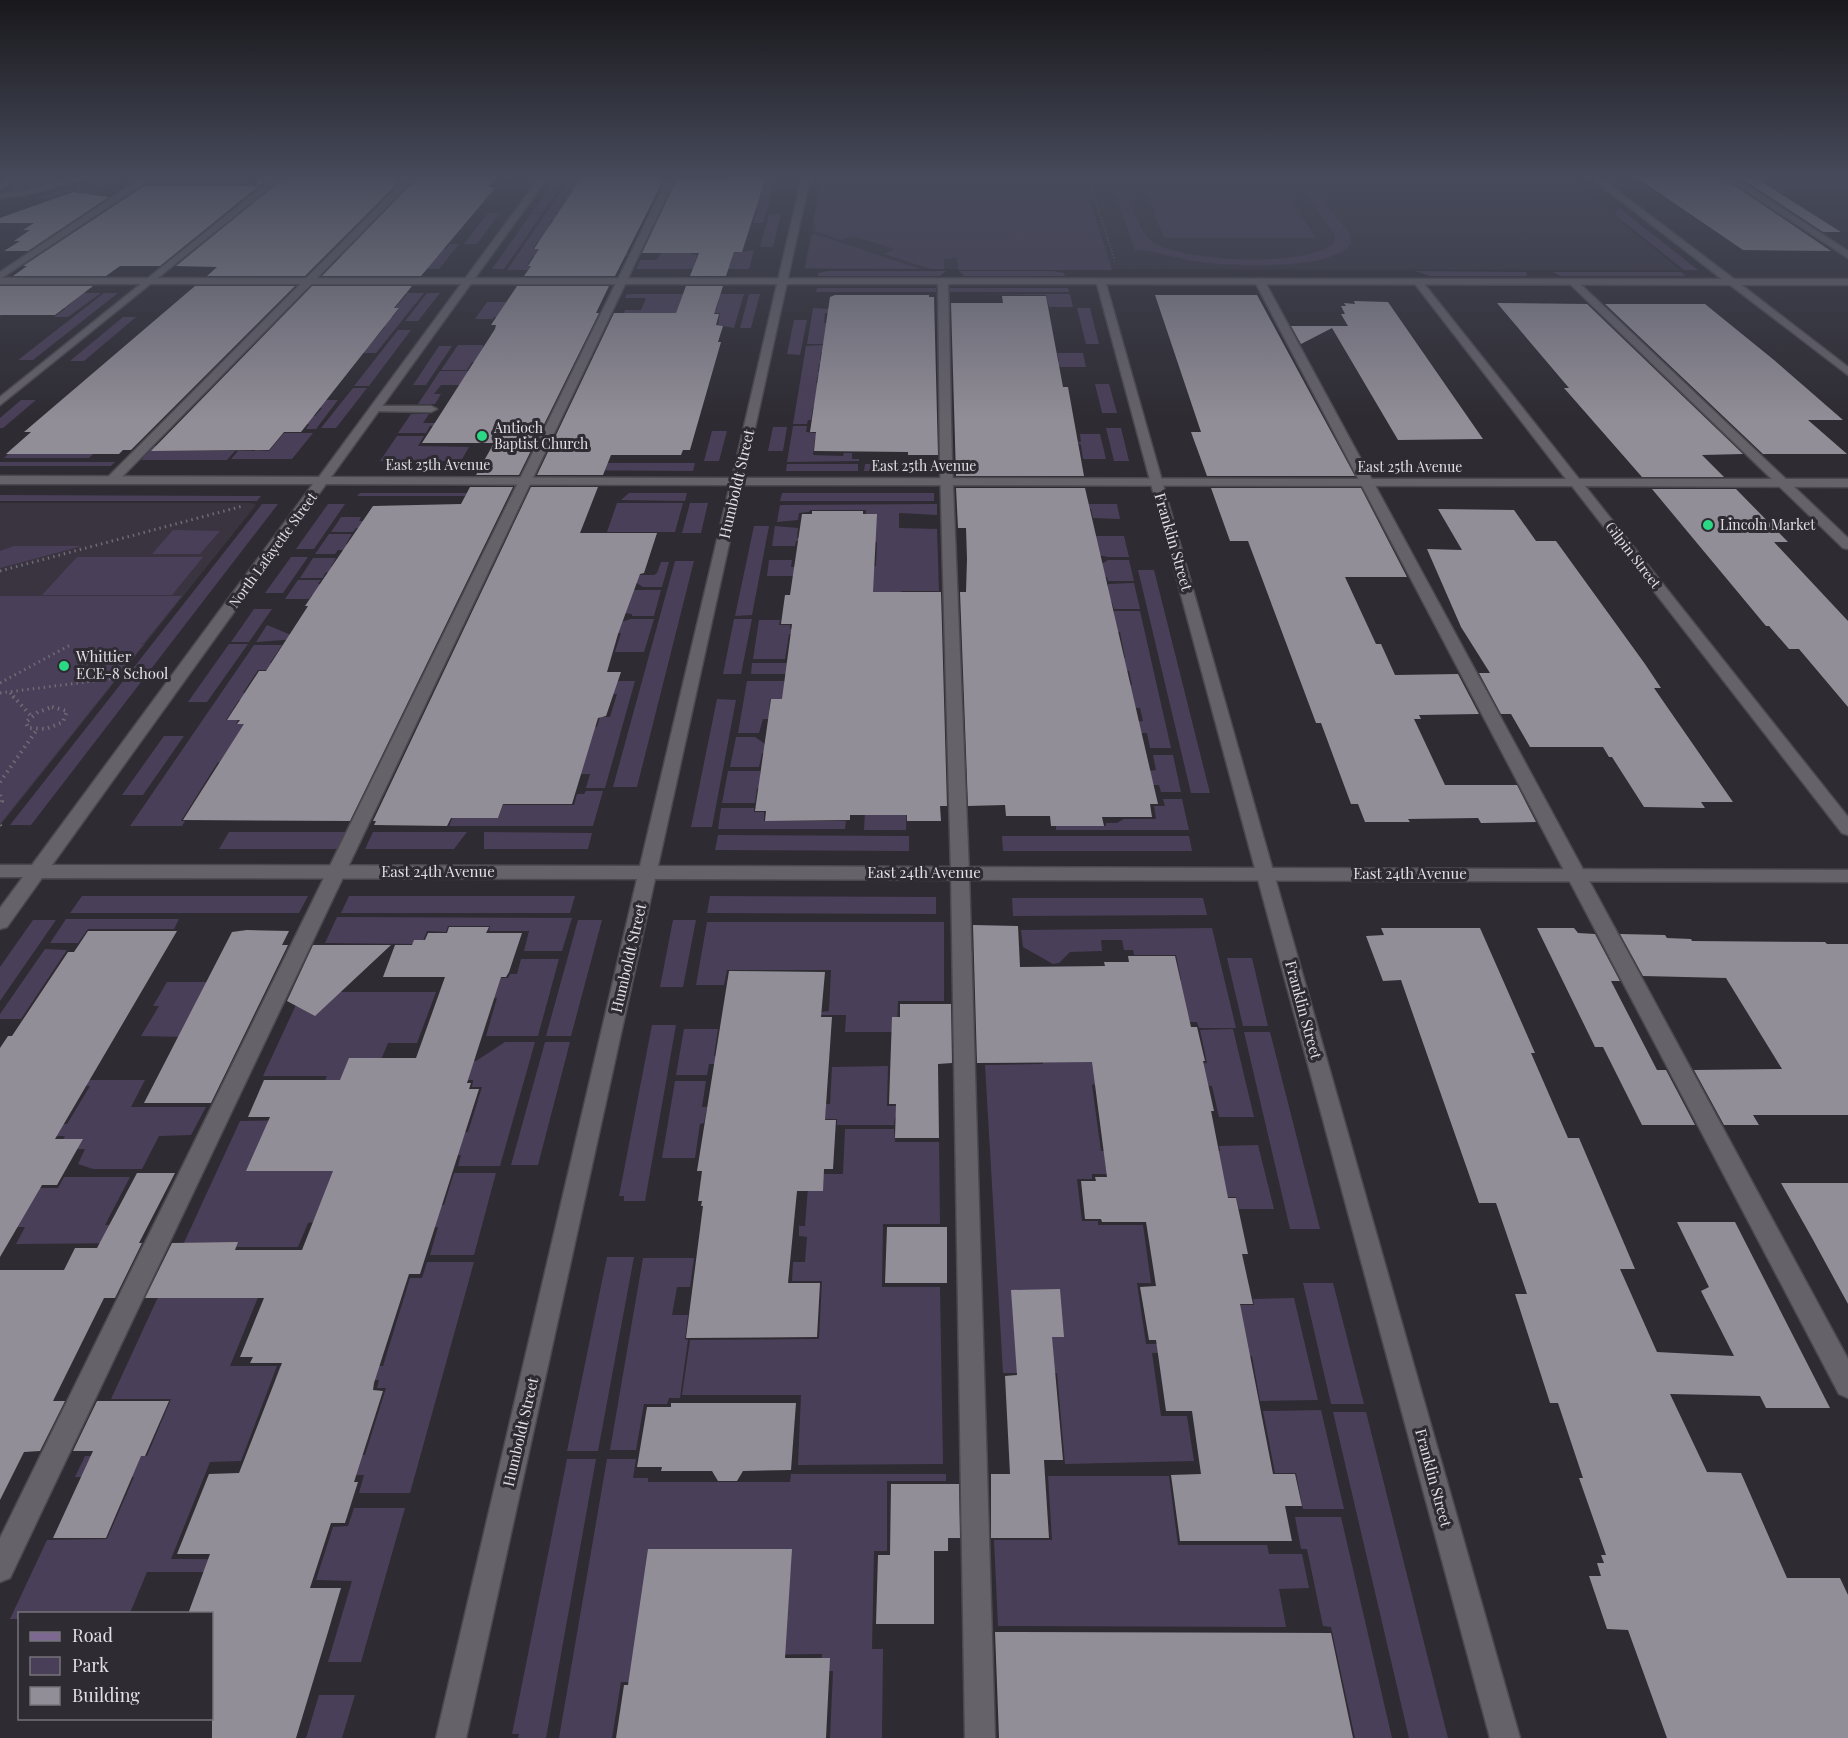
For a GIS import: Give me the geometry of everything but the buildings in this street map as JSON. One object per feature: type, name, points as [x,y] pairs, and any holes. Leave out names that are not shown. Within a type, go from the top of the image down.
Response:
[{"type":"street","points":[[0,276],[27,258]]},
{"type":"street","points":[[0,402],[178,258]]},
{"type":"street","points":[[111,480],[332,258]]},
{"type":"street","name":"North Lafayette Street","points":[[0,922],[485,258]]},
{"type":"street","points":[[0,1568],[633,258]]},
{"type":"street","name":"Humboldt Street","points":[[451,1738],[787,258]]},
{"type":"street","points":[[1701,258],[1848,372]]},
{"type":"street","points":[[0,281],[1848,282]]},
{"type":"street","points":[[944,282],[946,481],[960,873],[980,1738]]},
{"type":"street","name":"Franklin Street","points":[[1101,282],[1504,1738]]},
{"type":"street","points":[[1260,282],[1848,1385]]},
{"type":"street","name":"Gilpin Street","points":[[1418,282],[1848,829]]},
{"type":"street","points":[[1573,282],[1848,545]]},
{"type":"street","points":[[375,409],[431,409]]},
{"type":"street","name":"East 25th Avenue","points":[[0,480],[1848,483]]},
{"type":"street","name":"East 24th Avenue","points":[[0,871],[1848,876]]},
{"type":"path","points":[[0,571],[253,503]]},
{"type":"path","points":[[0,683],[72,644]]},
{"type":"path","points":[[0,693],[117,678]]},
{"type":"path","points":[[9,693],[31,716]]},
{"type":"path","points":[[52,707],[67,711],[63,722],[51,728],[36,730],[26,726],[31,716],[52,707]]},
{"type":"path","points":[[0,782],[36,730]]},
{"type":"path","points":[[0,795],[2,801],[0,804]]},
{"type":"shaded area","points":[[806,258],[1665,258],[1680,270],[804,269]]},
{"type":"shaded area","name":"Whittier ECE-8 School","points":[[0,503],[252,503],[256,505],[0,826]]},
{"type":"green space","points":[[389,258],[448,258],[439,269],[418,269]]},
{"type":"green space","points":[[500,258],[512,258],[504,269],[492,269]]},
{"type":"green space","points":[[515,258],[532,258],[527,265],[530,266],[528,270],[507,270]]},
{"type":"green space","points":[[567,258],[610,258],[607,265],[621,269],[579,269]]},
{"type":"green space","points":[[658,258],[696,258],[694,265],[730,265],[732,258],[752,258],[749,269],[636,269],[640,260]]},
{"type":"green space","points":[[807,258],[887,258],[920,269],[805,268]]},
{"type":"green space","points":[[897,258],[956,258],[944,259],[944,269],[931,269]]},
{"type":"green space","points":[[957,258],[1108,258],[1112,270],[958,270]]},
{"type":"green space","points":[[1179,258],[1325,258],[1277,265]]},
{"type":"green space","points":[[1669,258],[1683,258],[1698,270],[1684,270]]},
{"type":"green space","points":[[827,271],[946,271],[940,276],[818,276],[818,273]]},
{"type":"green space","points":[[959,271],[1053,271],[1064,273],[1065,276],[964,276]]},
{"type":"green space","points":[[1415,271],[1526,272],[1527,276],[1430,276]]},
{"type":"green space","points":[[1553,272],[1681,272],[1686,276],[1560,276]]},
{"type":"green space","points":[[817,288],[936,288],[936,292],[816,292]]},
{"type":"green space","points":[[949,288],[1068,288],[1069,292],[950,292]]},
{"type":"green space","points":[[0,293],[101,293],[68,317],[54,317],[66,308],[59,308],[68,306],[78,297],[12,308],[0,316]]},
{"type":"green space","points":[[104,293],[118,293],[33,360],[18,360]]},
{"type":"green space","points":[[377,293],[424,293],[376,353],[353,353],[369,340],[374,340],[385,327],[380,327],[388,317],[393,317],[399,309],[395,308],[407,294]]},
{"type":"green space","points":[[427,293],[440,293],[418,321],[405,321]]},
{"type":"green space","points":[[627,294],[696,294],[681,300],[676,313],[658,313],[655,322],[644,313],[624,313],[625,310],[641,310],[646,298],[625,298]]},
{"type":"green space","points":[[701,294],[744,294],[734,328],[718,325],[720,313],[676,313],[716,310],[719,300],[703,300]]},
{"type":"green space","points":[[749,294],[760,294],[751,328],[740,328]]},
{"type":"green space","points":[[974,294],[1070,294],[1073,307],[1049,307],[1046,295]]},
{"type":"green space","points":[[487,302],[516,302],[500,317],[475,319]]},
{"type":"green space","points":[[813,308],[832,309],[832,313],[825,313],[824,323],[866,323],[823,344],[807,344]]},
{"type":"green space","points":[[1077,308],[1090,308],[1099,344],[1086,344]]},
{"type":"green space","points":[[123,317],[136,317],[84,361],[70,361]]},
{"type":"green space","points":[[794,320],[807,320],[800,355],[787,354]]},
{"type":"green space","points":[[398,330],[411,330],[369,386],[354,386]]},
{"type":"green space","points":[[458,345],[488,347],[479,362],[472,362],[467,370],[441,370]]},
{"type":"green space","points":[[823,345],[826,352],[821,352],[820,361],[827,364],[819,364],[818,372],[826,373],[818,375],[816,383],[824,384],[820,407],[813,407],[811,420],[808,420],[807,424],[793,424],[806,346]]},
{"type":"green space","points":[[439,346],[452,346],[426,385],[413,385]]},
{"type":"green space","points":[[1057,353],[1083,353],[1086,367],[1053,365],[1052,362],[1059,361]]},
{"type":"green space","points":[[440,371],[474,371],[466,385],[441,385],[434,394],[441,394],[435,404],[418,404]]},
{"type":"green space","points":[[1095,384],[1109,384],[1117,413],[1102,413]]},
{"type":"green space","points":[[353,388],[367,388],[336,428],[321,428]]},
{"type":"green space","points":[[21,400],[36,400],[3,428],[0,428],[0,418]]},
{"type":"green space","points":[[323,400],[338,400],[316,429],[306,429],[309,424],[304,424],[310,416],[315,416],[322,408],[308,407]]},
{"type":"green space","points":[[411,414],[429,414],[423,423],[500,423],[498,426],[430,426],[426,433],[398,433]]},
{"type":"green space","points":[[793,426],[807,426],[806,432],[858,438],[815,438],[813,455],[843,456],[844,453],[852,453],[852,459],[859,459],[859,461],[787,462]]},
{"type":"green space","points":[[773,427],[787,427],[783,451],[768,451]]},
{"type":"green space","points":[[1106,428],[1121,428],[1129,461],[1114,461]]},
{"type":"green space","points":[[712,431],[727,431],[719,461],[704,461]]},
{"type":"green space","points":[[284,433],[313,433],[292,459],[231,459],[238,451],[269,451]]},
{"type":"green space","points":[[1080,434],[1100,434],[1106,459],[1083,459],[1081,445],[1077,442],[1081,442]]},
{"type":"green space","points":[[397,436],[424,436],[418,446],[469,447],[461,461],[380,461]]},
{"type":"green space","points":[[69,437],[104,443],[89,458],[4,458],[8,454],[50,454]]},
{"type":"green space","points":[[154,446],[162,446],[158,451],[235,451],[227,460],[141,460]]},
{"type":"green space","points":[[0,462],[115,462],[111,466],[0,466]]},
{"type":"green space","points":[[549,463],[695,463],[693,471],[545,470]]},
{"type":"green space","points":[[787,464],[858,464],[858,471],[786,471]]},
{"type":"green space","points":[[865,464],[936,464],[936,471],[864,471]]},
{"type":"green space","points":[[360,493],[467,493],[465,496],[357,496]]},
{"type":"green space","points":[[629,493],[687,493],[685,501],[621,500]]},
{"type":"green space","points":[[782,493],[934,493],[934,501],[780,501]]},
{"type":"green space","points":[[0,495],[261,496],[257,501],[0,501]]},
{"type":"green space","points":[[617,503],[683,503],[675,532],[607,532]]},
{"type":"green space","points":[[690,503],[708,503],[701,533],[682,533]]},
{"type":"green space","points":[[262,504],[278,504],[31,825],[10,825]]},
{"type":"green space","points":[[328,504],[345,504],[314,549],[296,549]]},
{"type":"green space","points":[[937,504],[937,515],[899,513],[899,528],[937,529],[939,591],[901,591],[900,600],[864,600],[863,566],[876,566],[877,542],[864,540],[866,510],[810,510],[799,513],[798,520],[777,522],[780,505]]},
{"type":"green space","points":[[1043,504],[1117,504],[1120,519],[1093,518],[1091,509]]},
{"type":"green space","points":[[341,517],[361,517],[359,521],[368,521],[365,528],[356,528],[353,532],[331,532]]},
{"type":"green space","points":[[754,526],[769,526],[752,615],[735,616]]},
{"type":"green space","points":[[775,526],[798,528],[797,538],[807,538],[807,541],[796,541],[795,546],[772,546]]},
{"type":"green space","points":[[173,530],[220,531],[200,554],[152,554]]},
{"type":"green space","points":[[329,534],[352,534],[346,544],[353,544],[350,550],[338,550],[335,554],[315,554]]},
{"type":"green space","points":[[1096,536],[1124,536],[1129,557],[1094,554]]},
{"type":"green space","points":[[14,546],[82,546],[0,568],[0,551]]},
{"type":"green space","points":[[77,557],[203,557],[172,595],[42,595]]},
{"type":"green space","points":[[291,557],[308,557],[283,593],[265,593]]},
{"type":"green space","points":[[313,558],[336,558],[331,567],[339,567],[325,573],[323,578],[300,578]]},
{"type":"green space","points":[[769,560],[792,560],[791,567],[851,567],[792,576],[767,576]]},
{"type":"green space","points":[[1108,560],[1129,560],[1134,581],[1108,581],[1107,577],[1099,577],[1096,563]]},
{"type":"green space","points":[[675,561],[694,561],[637,787],[613,787]]},
{"type":"green space","points":[[661,562],[669,562],[662,587],[643,587],[624,575],[654,575]]},
{"type":"green space","points":[[1138,570],[1154,570],[1210,793],[1191,793]]},
{"type":"green space","points":[[298,580],[321,580],[318,584],[331,584],[324,595],[312,595],[309,599],[285,599]]},
{"type":"green space","points":[[1134,583],[1140,609],[1114,609],[1112,602],[1104,601],[1099,586],[1108,586],[1108,584]]},
{"type":"green space","points":[[634,590],[661,590],[654,616],[632,616],[632,614],[624,613],[630,593]]},
{"type":"green space","points":[[0,596],[182,596],[144,643],[140,643],[144,644],[0,824]]},
{"type":"green space","points":[[254,609],[272,609],[249,642],[231,642]]},
{"type":"green space","points":[[1114,611],[1140,611],[1171,748],[1150,748],[1147,733],[1135,733],[1133,722],[1143,721],[1140,708],[1128,707],[1123,686],[1132,685],[1129,671],[1124,670],[1121,658],[1125,658],[1120,632],[1110,632]]},
{"type":"green space","points":[[631,619],[654,619],[644,652],[615,652],[621,633],[617,633],[621,622]]},
{"type":"green space","points":[[734,619],[752,619],[741,674],[723,674]]},
{"type":"green space","points":[[759,620],[780,620],[779,625],[790,625],[790,629],[870,629],[881,634],[789,634],[785,659],[753,659]]},
{"type":"green space","points":[[267,625],[291,635],[312,638],[256,642]]},
{"type":"green space","points":[[229,644],[248,644],[207,702],[188,702]]},
{"type":"green space","points":[[254,645],[282,645],[270,663],[294,663],[289,670],[258,670],[243,693],[276,693],[251,700],[239,700],[226,720],[238,720],[236,724],[261,724],[341,762],[218,762],[181,821],[185,821],[182,826],[130,826]]},
{"type":"green space","points":[[752,663],[861,663],[860,674],[751,674]]},
{"type":"green space","points":[[635,681],[605,788],[586,788],[590,774],[514,774],[478,818],[498,818],[503,805],[574,805],[577,794],[584,794],[586,791],[603,791],[593,826],[449,826],[466,786],[557,727],[597,727],[600,717],[610,717],[617,694],[609,694],[612,683]]},
{"type":"green space","points":[[747,681],[857,681],[784,699],[770,699],[769,711],[776,711],[775,719],[763,719],[759,733],[738,733]]},
{"type":"green space","points":[[717,699],[736,700],[712,827],[691,827]]},
{"type":"green space","points":[[164,736],[184,736],[143,795],[122,795]]},
{"type":"green space","points":[[736,737],[755,737],[772,749],[771,752],[762,753],[759,767],[730,767]]},
{"type":"green space","points":[[1153,755],[1173,755],[1181,792],[1161,792],[1159,785],[1150,785],[1147,771],[1156,770]]},
{"type":"green space","points":[[728,771],[760,771],[760,775],[769,775],[767,788],[757,788],[755,803],[722,803]]},
{"type":"green space","points":[[907,797],[906,830],[864,830],[865,811]]},
{"type":"green space","points":[[1163,799],[1182,799],[1189,830],[1056,830],[1056,826],[1106,826],[1106,823],[1117,823],[1124,819],[1156,819],[1154,806],[1165,806]]},
{"type":"green space","points":[[721,808],[754,808],[754,812],[764,812],[764,821],[846,821],[845,829],[718,829]]},
{"type":"green space","points":[[229,832],[349,832],[341,849],[219,849]]},
{"type":"green space","points":[[373,832],[467,832],[454,849],[365,849]]},
{"type":"green space","points":[[484,832],[592,833],[588,849],[484,849]]},
{"type":"green space","points":[[718,835],[909,836],[909,851],[715,850]]},
{"type":"green space","points":[[1002,836],[1189,836],[1192,851],[1003,851]]},
{"type":"green space","points":[[82,896],[308,896],[299,913],[70,913]]},
{"type":"green space","points":[[349,896],[575,896],[570,913],[341,913]]},
{"type":"green space","points":[[710,896],[936,897],[936,914],[707,913]]},
{"type":"green space","points":[[1012,898],[1203,898],[1207,915],[1013,916]]},
{"type":"green space","points":[[337,917],[572,918],[562,951],[524,951],[529,931],[489,931],[490,926],[448,926],[446,932],[427,931],[423,941],[413,944],[325,943]]},
{"type":"green space","points":[[66,919],[179,919],[174,929],[88,929],[78,943],[50,943]]},
{"type":"green space","points":[[33,920],[56,920],[0,1001],[0,967]]},
{"type":"green space","points":[[578,920],[602,920],[571,1036],[546,1036]]},
{"type":"green space","points":[[673,920],[696,920],[683,987],[660,987]]},
{"type":"green space","points":[[707,922],[944,922],[944,1001],[898,1001],[897,1032],[845,1032],[846,1015],[821,1015],[821,1012],[829,1011],[831,970],[727,970],[724,985],[696,985]]},
{"type":"green space","points":[[1212,928],[1236,1028],[1199,1028],[1197,1022],[984,1024],[1168,981],[1181,980],[1176,955],[1134,955],[1133,950],[1124,950],[1122,940],[1101,940],[1102,951],[1070,952],[1059,963],[1053,964],[1023,947],[1021,930]]},
{"type":"green space","points":[[45,949],[67,950],[21,1019],[0,1019],[0,1014]]},
{"type":"green space","points":[[1227,958],[1252,958],[1268,1026],[1243,1026]]},
{"type":"green space","points":[[521,959],[559,959],[538,1036],[486,1036],[497,998],[438,998],[445,978],[508,978],[510,974],[517,974]]},
{"type":"green space","points":[[167,982],[214,982],[185,1037],[141,1036],[159,1006],[153,1006]]},
{"type":"green space","points":[[302,992],[436,992],[417,1043],[388,1043],[313,1222],[308,1223],[298,1247],[182,1247],[240,1121],[309,1120],[327,1076],[263,1076]]},
{"type":"green space","points":[[652,1025],[676,1025],[645,1201],[624,1201],[624,1196],[619,1196]]},
{"type":"green space","points":[[1040,1025],[1089,1025],[1096,1084],[1092,1085],[1101,1151],[1121,1151],[1124,1174],[1092,1174],[1092,1179],[1077,1179],[1082,1221],[1098,1221],[1098,1225],[1143,1225],[1151,1283],[1137,1283],[1146,1344],[1242,1343],[1243,1352],[1152,1353],[1161,1416],[1187,1416],[1194,1461],[1065,1464],[1057,1373],[1003,1373],[985,1065],[1043,1064]]},
{"type":"green space","points":[[684,1029],[718,1029],[714,1056],[729,1056],[728,1064],[709,1064],[707,1075],[676,1075]]},
{"type":"green space","points":[[1233,1029],[1254,1117],[1219,1117],[1212,1086],[1201,1085],[1195,1064],[1207,1063],[1200,1030]]},
{"type":"green space","points":[[1244,1032],[1270,1032],[1320,1229],[1290,1229]]},
{"type":"green space","points":[[505,1042],[535,1042],[500,1166],[458,1166],[461,1155],[446,1155],[459,1133],[468,1132],[482,1087],[472,1087],[473,1080],[407,1080],[414,1061],[476,1061]]},
{"type":"green space","points":[[545,1042],[570,1042],[538,1165],[511,1165]]},
{"type":"green space","points":[[888,1066],[887,1106],[935,1105],[935,1117],[895,1117],[894,1125],[837,1125],[837,1119],[825,1119],[826,1104],[830,1104],[832,1067]]},
{"type":"green space","points":[[85,1080],[145,1080],[131,1107],[206,1107],[191,1135],[159,1136],[142,1169],[93,1169],[78,1164],[85,1149],[58,1149],[65,1136],[49,1136],[56,1125],[67,1124],[90,1086],[82,1085]]},
{"type":"green space","points":[[675,1081],[706,1081],[702,1107],[707,1107],[704,1123],[700,1124],[695,1158],[662,1158]]},
{"type":"green space","points":[[845,1129],[894,1129],[895,1142],[939,1142],[940,1224],[883,1224],[882,1287],[940,1287],[943,1464],[798,1465],[801,1395],[682,1395],[690,1340],[819,1339],[822,1281],[792,1281],[793,1262],[805,1262],[807,1237],[799,1236],[799,1226],[805,1226],[809,1174],[843,1174]]},
{"type":"green space","points":[[1258,1145],[1274,1209],[1239,1209],[1236,1197],[1220,1197],[1211,1152],[1220,1151],[1219,1146]]},
{"type":"green space","points":[[454,1173],[496,1173],[474,1255],[430,1255],[438,1227],[425,1227],[324,1205],[444,1205]]},
{"type":"green space","points":[[64,1177],[130,1177],[105,1225],[143,1226],[134,1243],[16,1244],[25,1227],[0,1227],[0,1199],[34,1188],[58,1188]]},
{"type":"green space","points":[[607,1257],[634,1257],[598,1451],[567,1451]]},
{"type":"green space","points":[[643,1258],[694,1258],[690,1287],[677,1287],[672,1315],[688,1315],[685,1339],[688,1340],[680,1398],[669,1398],[667,1404],[644,1404],[636,1450],[610,1450]]},
{"type":"green space","points":[[427,1262],[474,1262],[410,1493],[359,1493],[364,1475],[351,1475],[250,1455],[365,1455],[386,1388],[377,1388],[379,1380],[275,1380],[280,1366],[383,1366],[410,1278],[422,1278]]},
{"type":"green space","points":[[1303,1283],[1333,1283],[1364,1404],[1331,1404]]},
{"type":"green space","points":[[159,1295],[259,1295],[230,1366],[277,1366],[241,1461],[210,1462],[171,1559],[318,1560],[314,1572],[147,1572],[130,1612],[18,1612],[18,1619],[10,1619],[47,1540],[107,1539],[134,1477],[75,1477],[85,1456],[147,1456],[171,1399],[111,1399]]},
{"type":"green space","points":[[1294,1298],[1318,1400],[1260,1401],[1252,1356],[1248,1357],[1238,1305],[1254,1305],[1253,1299]]},
{"type":"green space","points":[[1321,1410],[1344,1509],[1303,1509],[1296,1473],[1275,1473],[1263,1411]]},
{"type":"green space","points":[[1333,1412],[1366,1412],[1448,1738],[1409,1738]]},
{"type":"green space","points":[[567,1459],[596,1459],[546,1738],[518,1738],[519,1734],[512,1734]]},
{"type":"green space","points":[[607,1459],[636,1459],[633,1478],[648,1478],[648,1482],[790,1482],[791,1474],[946,1474],[946,1481],[887,1481],[887,1551],[874,1551],[872,1649],[883,1649],[882,1738],[830,1738],[833,1671],[821,1671],[822,1654],[635,1656],[631,1682],[621,1682],[612,1738],[559,1738]]},
{"type":"green space","points":[[1048,1476],[1169,1476],[1178,1545],[1267,1545],[1269,1554],[1302,1554],[1309,1588],[1279,1589],[1286,1627],[998,1626],[994,1540],[1052,1540]]},
{"type":"green space","points":[[354,1508],[405,1508],[361,1662],[328,1662],[352,1581],[316,1580],[333,1527],[348,1526]]},
{"type":"green space","points":[[1295,1517],[1341,1517],[1392,1738],[1355,1738],[1331,1627],[1323,1626],[1307,1549],[1301,1549]]},
{"type":"green space","points":[[319,1695],[355,1695],[342,1738],[306,1738]]},
{"type":"place","name":"Antioch Baptist Church","points":[[482,436]]},
{"type":"place","name":"Lincoln Market","points":[[1708,525]]},
{"type":"place","name":"Whittier ECE-8 School","points":[[64,666]]}]
